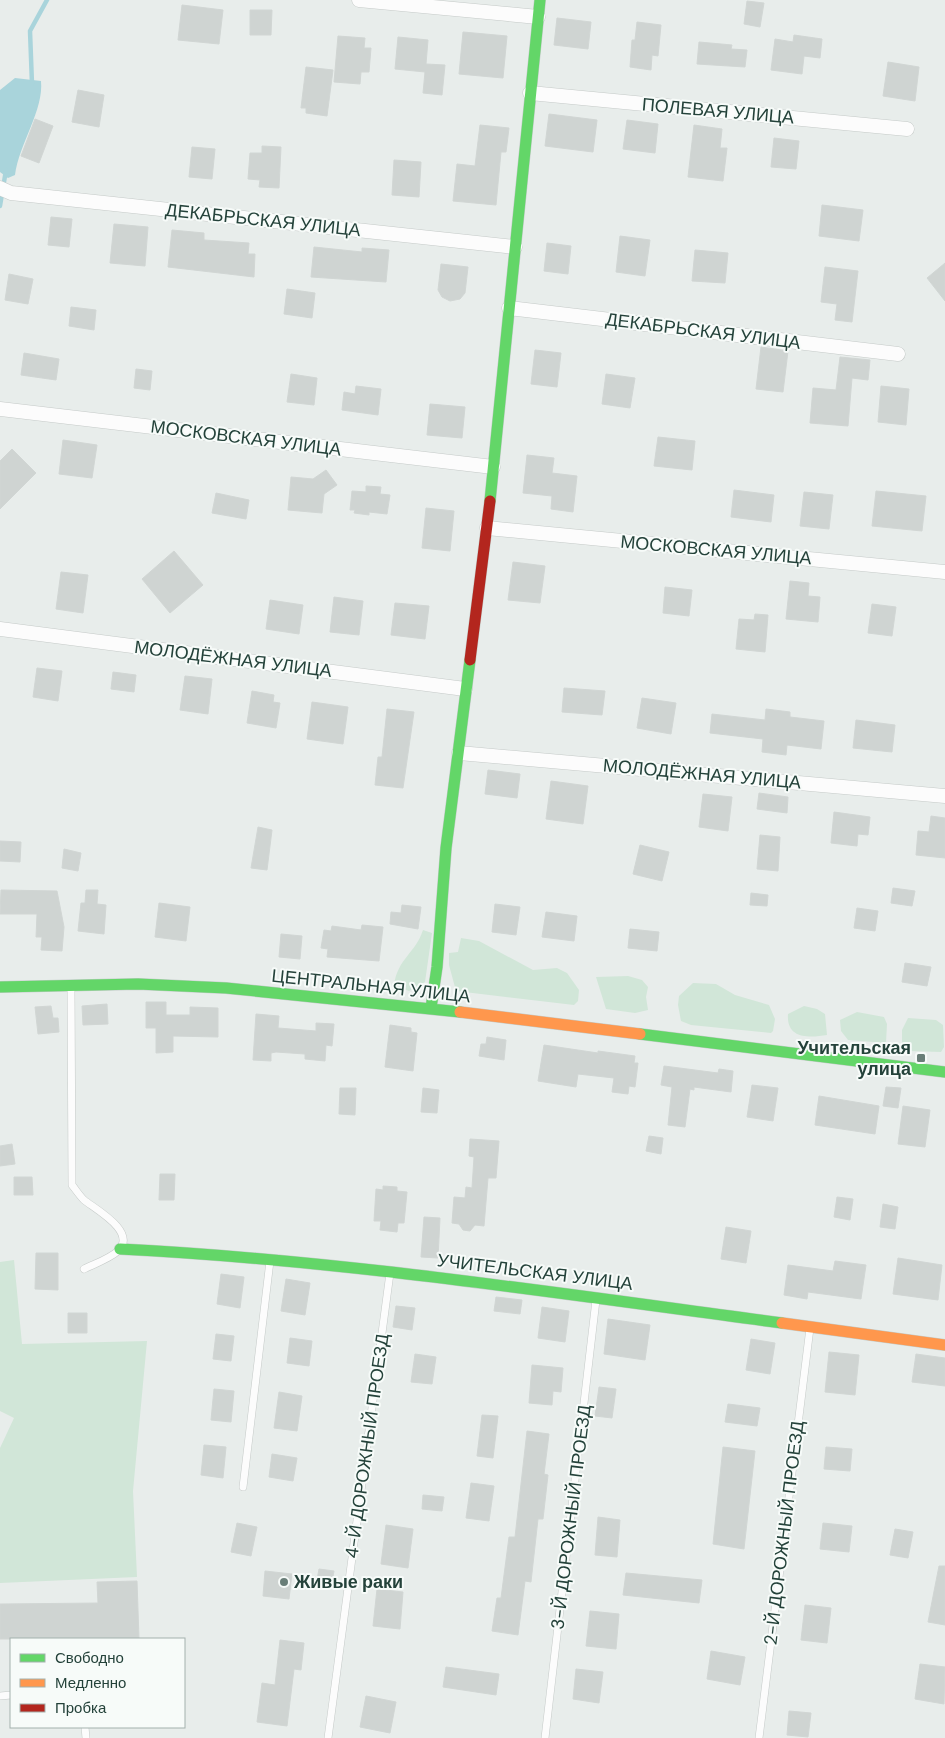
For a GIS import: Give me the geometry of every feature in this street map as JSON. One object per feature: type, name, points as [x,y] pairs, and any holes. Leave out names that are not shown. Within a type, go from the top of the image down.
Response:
[{"type":"street","points":[[359,0],[538,17]]},
{"type":"street","points":[[432,1008],[446,848],[487,528],[540,0]]},
{"type":"street","name":"ПОЛЕВАЯ УЛИЦА","points":[[530,93],[907,129]]},
{"type":"street","name":"ДЕКАБРЬСКАЯ УЛИЦА","points":[[5,190],[515,247]]},
{"type":"street","name":"ДЕКАБРЬСКАЯ УЛИЦА","points":[[509,308],[898,354]]},
{"type":"street","name":"МОСКОВСКАЯ УЛИЦА","points":[[0,409],[492,467]]},
{"type":"street","name":"МОСКОВСКАЯ УЛИЦА","points":[[487,528],[945,572]]},
{"type":"street","name":"МОЛОДЁЖНАЯ УЛИЦА","points":[[0,629],[465,689]]},
{"type":"street","name":"МОЛОДЁЖНАЯ УЛИЦА","points":[[459,753],[945,796]]},
{"type":"street","name":"ЦЕНТРАЛЬНАЯ УЛИЦА","points":[[0,987],[138,984],[226,988],[432,1008],[945,1072]]},
{"type":"street","name":"УЧИТЕЛЬСКАЯ УЛИЦА","points":[[120,1249],[184,1251],[270,1258],[597,1297],[810,1328],[945,1345]]},
{"type":"lane","points":[[71,984],[72,1185],[85,1200],[103,1212],[116,1225],[122,1240],[120,1249],[84,1269]]},
{"type":"lane","points":[[243,1487],[270,1258]]},
{"type":"lane","name":"4-Й ДОРОЖНЫЙ ПРОЕЗД","points":[[328,1738],[390,1272]]},
{"type":"lane","name":"3-Й ДОРОЖНЫЙ ПРОЕЗД","points":[[546,1738],[597,1297]]},
{"type":"lane","name":"2-Й ДОРОЖНЫЙ ПРОЕЗД","points":[[759,1738],[810,1328]]},
{"type":"green space","points":[[423,930],[432,933],[425,982],[409,991],[394,985],[396,976],[399,968],[416,945]]},
{"type":"green space","points":[[461,938],[479,941],[533,970],[557,968],[567,973],[579,990],[578,1001],[574,1005],[456,991],[449,965],[449,953],[458,952]]},
{"type":"green space","points":[[628,976],[642,980],[648,987],[646,997],[648,1010],[635,1013],[606,1009],[596,977]]},
{"type":"green space","points":[[693,983],[716,984],[735,995],[769,1005],[775,1019],[773,1031],[771,1033],[691,1025],[681,1021],[678,1005],[679,996]]},
{"type":"green space","points":[[804,1006],[817,1009],[825,1014],[827,1035],[800,1035],[791,1028],[788,1022],[788,1014]]},
{"type":"green space","points":[[857,1012],[884,1017],[887,1024],[886,1043],[848,1040],[841,1031],[840,1020]]},
{"type":"green space","points":[[908,1018],[936,1020],[943,1025],[944,1047],[941,1052],[909,1051],[902,1044],[902,1030]]},
{"type":"green space","points":[[14,1260],[22,1344],[147,1341],[133,1491],[137,1577],[0,1583],[0,1448],[14,1418],[0,1411],[0,1262]]},
{"type":"water","points":[[15,78],[41,81],[41,92],[39,104],[17,163],[15,175],[8,178],[0,172],[0,90]]},
{"type":"building","points":[[747,1],[764,3],[760,27],[744,24]]},
{"type":"building","points":[[182,5],[223,10],[219,44],[178,40]]},
{"type":"building","points":[[250,10],[272,10],[271,35],[250,35]]},
{"type":"building","points":[[557,18],[591,22],[588,49],[554,45]]},
{"type":"building","points":[[637,22],[661,25],[658,56],[652,55],[651,70],[630,67],[632,40],[635,40]]},
{"type":"building","points":[[463,32],[507,36],[503,78],[459,74]]},
{"type":"building","points":[[794,35],[822,39],[820,58],[804,56],[802,74],[771,70],[775,39],[793,42]]},
{"type":"building","points":[[338,36],[365,38],[364,48],[371,48],[369,72],[361,72],[360,84],[334,82]]},
{"type":"building","points":[[398,37],[428,40],[426,64],[445,65],[442,95],[423,93],[425,72],[395,69]]},
{"type":"building","points":[[699,42],[732,45],[731,49],[747,50],[745,67],[697,64]]},
{"type":"building","points":[[888,62],[919,67],[915,101],[883,96]]},
{"type":"building","points":[[306,67],[333,70],[327,116],[306,113],[306,108],[301,108]]},
{"type":"building","points":[[78,90],[104,95],[99,127],[72,122]]},
{"type":"building","points":[[549,114],[597,120],[593,152],[545,146]]},
{"type":"building","points":[[35,119],[53,126],[39,163],[21,156]]},
{"type":"building","points":[[627,120],[658,124],[655,153],[623,149]]},
{"type":"building","points":[[480,125],[509,128],[506,152],[501,152],[496,205],[453,201],[457,164],[475,166]]},
{"type":"building","points":[[694,125],[722,129],[720,148],[727,148],[723,181],[688,177]]},
{"type":"building","points":[[774,138],[799,141],[796,169],[771,167]]},
{"type":"building","points":[[262,146],[281,147],[279,188],[259,187],[260,180],[248,179],[250,153],[262,153]]},
{"type":"building","points":[[192,147],[215,149],[212,179],[189,177]]},
{"type":"building","points":[[394,160],[421,162],[419,197],[392,195]]},
{"type":"building","points":[[822,205],[863,210],[859,241],[819,236]]},
{"type":"building","points":[[51,217],[72,219],[69,247],[48,245]]},
{"type":"building","points":[[114,224],[148,227],[145,266],[110,263]]},
{"type":"building","points":[[172,230],[204,233],[204,240],[249,243],[248,254],[255,254],[254,277],[168,267]]},
{"type":"building","points":[[620,236],[650,240],[645,276],[616,272]]},
{"type":"building","points":[[547,243],[571,246],[568,274],[544,271]]},
{"type":"building","points":[[314,247],[362,252],[362,248],[389,250],[386,282],[311,277]]},
{"type":"building","points":[[695,250],[728,253],[725,283],[692,281]]},
{"type":"building","points":[[945,263],[945,301],[927,278]]},
{"type":"building","points":[[441,264],[468,267],[465,293],[460,299],[450,301],[442,297],[438,290]]},
{"type":"building","points":[[825,267],[858,271],[852,322],[835,320],[837,304],[821,302]]},
{"type":"building","points":[[9,274],[33,279],[28,304],[5,300]]},
{"type":"building","points":[[287,289],[315,293],[312,318],[284,314]]},
{"type":"building","points":[[71,307],[96,310],[94,330],[69,326]]},
{"type":"building","points":[[761,347],[788,351],[783,392],[756,389]]},
{"type":"building","points":[[535,350],[561,353],[557,387],[531,384]]},
{"type":"building","points":[[24,353],[59,359],[56,380],[21,375]]},
{"type":"building","points":[[840,357],[870,360],[868,380],[852,378],[848,426],[810,423],[813,388],[836,390]]},
{"type":"building","points":[[136,369],[152,371],[150,390],[134,388]]},
{"type":"building","points":[[291,374],[317,378],[314,405],[287,402]]},
{"type":"building","points":[[606,374],[635,378],[630,408],[602,404]]},
{"type":"building","points":[[356,386],[381,389],[378,415],[342,410],[344,392],[355,394]]},
{"type":"building","points":[[881,386],[909,389],[906,425],[878,422]]},
{"type":"building","points":[[430,404],[465,407],[462,438],[427,435]]},
{"type":"building","points":[[658,437],[695,441],[692,470],[654,466]]},
{"type":"building","points":[[63,440],[97,445],[92,478],[59,474]]},
{"type":"building","points":[[12,449],[36,473],[0,509],[0,461]]},
{"type":"building","points":[[527,455],[554,458],[552,473],[577,476],[573,512],[551,509],[552,496],[523,493]]},
{"type":"building","points":[[326,470],[337,485],[324,494],[322,513],[288,510],[291,477],[313,479]]},
{"type":"building","points":[[366,486],[381,487],[380,494],[390,495],[387,514],[369,512],[369,515],[354,513],[355,510],[350,510],[352,491],[366,492]]},
{"type":"building","points":[[734,490],[774,495],[771,522],[731,517]]},
{"type":"building","points":[[876,491],[926,496],[922,531],[872,526]]},
{"type":"building","points":[[804,492],[833,495],[829,529],[800,526]]},
{"type":"building","points":[[216,493],[249,500],[246,519],[212,513]]},
{"type":"building","points":[[426,508],[454,511],[450,551],[422,548]]},
{"type":"building","points":[[174,551],[203,585],[170,613],[142,579]]},
{"type":"building","points":[[513,562],[545,566],[540,603],[508,600]]},
{"type":"building","points":[[61,572],[88,575],[83,613],[56,609]]},
{"type":"building","points":[[790,581],[809,583],[808,596],[820,597],[818,622],[786,619]]},
{"type":"building","points":[[665,587],[692,590],[689,616],[663,613]]},
{"type":"building","points":[[334,597],[363,601],[359,635],[330,632]]},
{"type":"building","points":[[270,600],[303,605],[299,634],[266,629]]},
{"type":"building","points":[[395,603],[429,606],[425,639],[391,635]]},
{"type":"building","points":[[872,604],[896,607],[892,636],[868,633]]},
{"type":"building","points":[[755,614],[768,615],[765,652],[736,649],[739,619],[754,620]]},
{"type":"building","points":[[37,668],[62,671],[58,701],[33,697]]},
{"type":"building","points":[[113,672],[136,675],[134,692],[111,689]]},
{"type":"building","points":[[185,676],[212,679],[208,714],[180,710]]},
{"type":"building","points":[[564,688],[605,691],[602,715],[562,712]]},
{"type":"building","points":[[252,691],[274,695],[273,702],[280,703],[276,728],[247,723]]},
{"type":"building","points":[[642,698],[676,703],[671,734],[637,728]]},
{"type":"building","points":[[312,702],[348,707],[343,744],[307,739]]},
{"type":"building","points":[[387,709],[414,712],[403,788],[375,785],[378,757],[382,757]]},
{"type":"building","points":[[766,709],[790,712],[790,717],[824,721],[821,749],[787,745],[786,755],[762,752],[763,739],[710,733],[712,714],[765,720]]},
{"type":"building","points":[[856,720],[895,725],[892,752],[853,748]]},
{"type":"building","points":[[488,770],[520,774],[517,798],[485,794]]},
{"type":"building","points":[[551,781],[588,786],[583,824],[546,819]]},
{"type":"building","points":[[759,793],[788,797],[787,813],[757,809]]},
{"type":"building","points":[[703,794],[732,797],[728,831],[699,827]]},
{"type":"building","points":[[834,812],[870,817],[868,835],[858,834],[857,846],[831,843]]},
{"type":"building","points":[[931,816],[945,818],[945,858],[916,855],[918,831],[929,832]]},
{"type":"building","points":[[258,827],[272,830],[267,870],[251,868]]},
{"type":"building","points":[[760,835],[780,837],[778,871],[757,869]]},
{"type":"building","points":[[0,841],[21,842],[20,862],[0,861]]},
{"type":"building","points":[[640,845],[669,852],[662,881],[633,874]]},
{"type":"building","points":[[64,849],[81,853],[78,871],[62,868]]},
{"type":"building","points":[[893,888],[915,891],[912,906],[891,903]]},
{"type":"building","points":[[1,890],[57,891],[64,927],[62,951],[41,950],[42,937],[36,937],[37,914],[0,914]]},
{"type":"building","points":[[86,890],[98,890],[97,904],[106,905],[104,934],[78,931],[81,903],[85,903]]},
{"type":"building","points":[[751,893],[768,895],[767,906],[750,905]]},
{"type":"building","points":[[159,903],[190,907],[186,941],[155,937]]},
{"type":"building","points":[[495,904],[520,907],[516,935],[492,932]]},
{"type":"building","points":[[402,905],[421,907],[418,929],[390,924],[391,912],[401,913]]},
{"type":"building","points":[[857,908],[878,911],[875,931],[854,928]]},
{"type":"building","points":[[546,912],[577,916],[574,941],[542,937]]},
{"type":"building","points":[[362,925],[383,927],[379,961],[327,957],[328,949],[321,948],[324,930],[331,931],[332,926],[361,930]]},
{"type":"building","points":[[630,929],[659,932],[657,951],[628,948]]},
{"type":"building","points":[[281,934],[302,936],[300,959],[279,957]]},
{"type":"building","points":[[905,963],[931,967],[927,986],[902,982]]},
{"type":"building","points":[[146,1002],[166,1002],[166,1015],[190,1015],[190,1007],[218,1008],[218,1037],[173,1036],[173,1052],[156,1053],[156,1028],[146,1028]]},
{"type":"building","points":[[107,1004],[108,1024],[83,1025],[82,1006]]},
{"type":"building","points":[[51,1006],[53,1018],[58,1018],[59,1032],[38,1034],[35,1007]]},
{"type":"building","points":[[256,1014],[279,1016],[278,1028],[316,1031],[316,1023],[334,1024],[332,1046],[326,1045],[325,1061],[305,1059],[305,1054],[276,1052],[271,1053],[271,1061],[253,1060]]},
{"type":"building","points":[[390,1025],[411,1028],[411,1032],[417,1033],[413,1071],[385,1067]]},
{"type":"building","points":[[487,1037],[506,1040],[504,1060],[479,1056],[481,1044],[486,1044]]},
{"type":"building","points":[[544,1045],[635,1056],[634,1063],[638,1063],[635,1087],[629,1086],[628,1094],[612,1092],[614,1078],[578,1074],[576,1087],[538,1081]]},
{"type":"building","points":[[664,1066],[718,1073],[719,1069],[733,1071],[731,1092],[694,1087],[694,1090],[690,1089],[685,1127],[668,1125],[672,1087],[661,1085]]},
{"type":"building","points":[[752,1085],[778,1088],[773,1121],[747,1117]]},
{"type":"building","points":[[886,1087],[901,1088],[898,1108],[883,1106]]},
{"type":"building","points":[[340,1088],[356,1088],[355,1115],[339,1114]]},
{"type":"building","points":[[423,1088],[439,1090],[437,1113],[421,1112]]},
{"type":"building","points":[[819,1096],[879,1106],[875,1134],[815,1125]]},
{"type":"building","points":[[903,1106],[930,1110],[925,1147],[898,1144]]},
{"type":"building","points":[[649,1136],[663,1138],[661,1154],[646,1151]]},
{"type":"building","points":[[470,1139],[499,1141],[496,1178],[488,1178],[484,1226],[475,1225],[470,1231],[463,1230],[459,1224],[452,1223],[454,1197],[465,1198],[466,1187],[472,1188],[474,1157],[469,1156]]},
{"type":"building","points":[[12,1144],[15,1164],[0,1166],[0,1146]]},
{"type":"building","points":[[160,1174],[175,1174],[174,1200],[159,1200]]},
{"type":"building","points":[[14,1177],[32,1177],[33,1195],[14,1195]]},
{"type":"building","points":[[383,1186],[397,1187],[397,1191],[407,1192],[404,1223],[398,1223],[397,1232],[380,1230],[381,1221],[374,1221],[376,1189],[383,1190]]},
{"type":"building","points":[[837,1197],[853,1199],[850,1220],[834,1217]]},
{"type":"building","points":[[883,1204],[898,1207],[895,1229],[880,1227]]},
{"type":"building","points":[[424,1217],[440,1218],[438,1258],[421,1257]]},
{"type":"building","points":[[726,1227],[751,1231],[746,1263],[721,1259]]},
{"type":"building","points":[[36,1253],[58,1253],[58,1290],[35,1289]]},
{"type":"building","points":[[898,1258],[942,1265],[938,1300],[893,1294]]},
{"type":"building","points":[[835,1261],[866,1265],[861,1299],[808,1292],[807,1299],[784,1295],[788,1265],[833,1271]]},
{"type":"building","points":[[221,1274],[244,1277],[240,1308],[217,1304]]},
{"type":"building","points":[[286,1279],[310,1283],[305,1315],[281,1311]]},
{"type":"building","points":[[496,1297],[522,1300],[520,1314],[494,1311]]},
{"type":"building","points":[[396,1306],[415,1308],[412,1330],[393,1327]]},
{"type":"building","points":[[542,1307],[569,1311],[565,1342],[538,1338]]},
{"type":"building","points":[[68,1313],[87,1313],[87,1333],[68,1333]]},
{"type":"building","points":[[608,1319],[650,1325],[645,1360],[604,1354]]},
{"type":"building","points":[[216,1334],[234,1336],[231,1361],[213,1359]]},
{"type":"building","points":[[290,1338],[312,1341],[309,1366],[287,1363]]},
{"type":"building","points":[[751,1339],[775,1343],[770,1374],[746,1370]]},
{"type":"building","points":[[829,1352],[859,1355],[855,1395],[825,1392]]},
{"type":"building","points":[[415,1354],[436,1357],[432,1384],[411,1382]]},
{"type":"building","points":[[916,1354],[945,1358],[945,1386],[912,1382]]},
{"type":"building","points":[[532,1365],[563,1368],[561,1392],[553,1391],[552,1405],[529,1403]]},
{"type":"building","points":[[599,1387],[616,1389],[612,1418],[595,1416]]},
{"type":"building","points":[[214,1389],[234,1391],[231,1422],[211,1420]]},
{"type":"building","points":[[279,1392],[302,1396],[297,1431],[274,1428]]},
{"type":"building","points":[[728,1404],[760,1408],[757,1426],[725,1422]]},
{"type":"building","points":[[482,1415],[498,1416],[493,1458],[477,1456]]},
{"type":"building","points":[[527,1431],[549,1434],[544,1474],[548,1475],[543,1519],[538,1519],[531,1582],[525,1581],[518,1635],[492,1631],[497,1598],[501,1598],[509,1537],[515,1537]]},
{"type":"building","points":[[204,1445],[226,1447],[223,1478],[201,1475]]},
{"type":"building","points":[[723,1447],[755,1451],[744,1549],[713,1544]]},
{"type":"building","points":[[826,1447],[852,1449],[850,1471],[824,1469]]},
{"type":"building","points":[[272,1454],[297,1458],[293,1481],[269,1477]]},
{"type":"building","points":[[471,1483],[494,1486],[489,1521],[466,1518]]},
{"type":"building","points":[[423,1495],[444,1497],[442,1511],[422,1509]]},
{"type":"building","points":[[598,1517],[620,1520],[617,1557],[595,1555]]},
{"type":"building","points":[[237,1523],[257,1527],[251,1556],[231,1552]]},
{"type":"building","points":[[823,1523],[852,1526],[849,1552],[820,1549]]},
{"type":"building","points":[[386,1525],[413,1529],[408,1568],[381,1564]]},
{"type":"building","points":[[895,1529],[913,1532],[908,1558],[890,1555]]},
{"type":"building","points":[[939,1566],[945,1566],[945,1625],[928,1622]]},
{"type":"building","points":[[319,1569],[334,1571],[331,1587],[316,1585]]},
{"type":"building","points":[[265,1571],[292,1574],[289,1599],[263,1596]]},
{"type":"building","points":[[626,1573],[702,1580],[699,1603],[623,1595]]},
{"type":"building","points":[[137,1581],[139,1638],[0,1639],[0,1604],[98,1603],[97,1582]]},
{"type":"building","points":[[377,1589],[403,1592],[400,1629],[373,1626]]},
{"type":"building","points":[[805,1605],[831,1608],[827,1643],[801,1640]]},
{"type":"building","points":[[590,1611],[619,1614],[616,1649],[586,1646]]},
{"type":"building","points":[[280,1640],[304,1643],[301,1670],[294,1669],[287,1726],[257,1722],[262,1683],[275,1685]]},
{"type":"building","points":[[711,1651],[745,1657],[740,1685],[707,1679]]},
{"type":"building","points":[[920,1664],[945,1667],[944,1704],[915,1699]]},
{"type":"building","points":[[446,1667],[499,1674],[496,1695],[443,1687]]},
{"type":"building","points":[[576,1669],[603,1672],[599,1703],[573,1699]]},
{"type":"building","points":[[366,1696],[396,1702],[390,1733],[360,1727]]},
{"type":"building","points":[[789,1711],[811,1713],[808,1737],[787,1735]]},
{"type":"waterway","points":[[32,84],[30,31],[47,0]]},
{"type":"waterway","points":[[0,206],[6,170]]},
{"type":"traffic: fast","points":[[490,501],[540,0]]},
{"type":"traffic: fast","points":[[431,1008],[437,967],[446,848],[470,660]]},
{"type":"traffic: fast","points":[[0,987],[138,984],[226,988],[460,1012]]},
{"type":"traffic: fast","points":[[640,1034],[945,1072]]},
{"type":"traffic: fast","points":[[120,1249],[286,1261],[452,1279],[782,1323]]},
{"type":"traffic: slow","points":[[460,1012],[640,1034]]},
{"type":"traffic: slow","points":[[782,1323],[945,1345]]},
{"type":"traffic: jam","points":[[470,660],[490,501]]},
{"type":"place","name":"Учительская улица","points":[[921,1058]]},
{"type":"place","name":"Живые раки","points":[[284,1582]]}]
